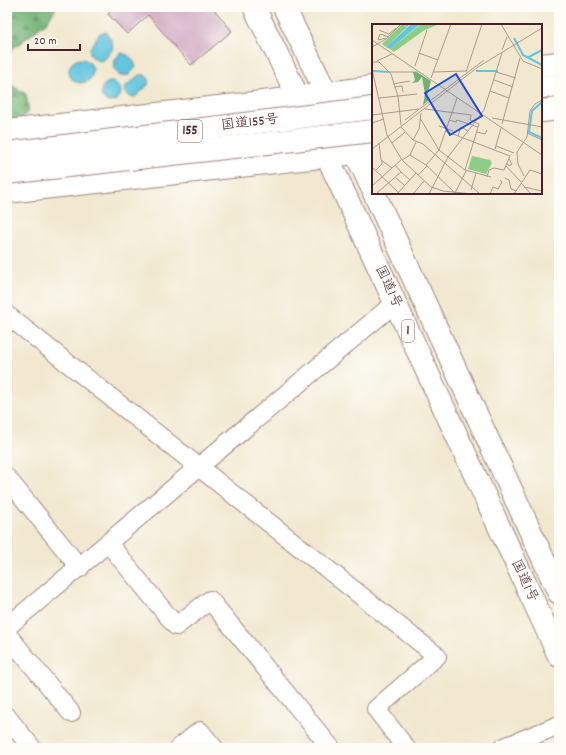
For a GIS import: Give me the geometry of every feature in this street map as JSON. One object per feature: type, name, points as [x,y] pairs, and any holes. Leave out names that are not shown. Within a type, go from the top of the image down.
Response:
[{"type":"highway","name":"国道1号","points":[[254,7],[327,156],[559,656]]},
{"type":"highway","points":[[284,7],[326,93],[364,151],[372,186]]},
{"type":"highway","points":[[542,65],[559,63]]},
{"type":"highway","points":[[542,87],[559,85]]},
{"type":"highway","name":"155","points":[[7,131],[297,97],[372,86]]},
{"type":"highway","name":"国道155号","points":[[7,153],[372,108]]},
{"type":"highway","points":[[542,111],[559,109]]},
{"type":"highway","points":[[542,123],[559,121]]},
{"type":"highway","name":"国道155号","points":[[7,173],[372,131]]},
{"type":"highway","points":[[7,192],[364,151]]},
{"type":"highway","name":"国道1号","points":[[374,194],[559,593]]},
{"type":"street","points":[[7,627],[80,568],[396,303]]},
{"type":"street","points":[[7,315],[198,468],[437,656],[376,708],[406,748]]},
{"type":"street","points":[[7,478],[80,568]]},
{"type":"street","points":[[108,543],[176,626],[210,600],[331,748]]},
{"type":"street","points":[[7,634],[71,713]]},
{"type":"street","points":[[7,717],[32,748]]},
{"type":"street","points":[[502,748],[559,725]]},
{"type":"street","points":[[179,748],[200,731],[214,748]]},
{"type":"green space","points":[[7,7],[57,7],[45,24],[12,49],[7,61]]},
{"type":"green space","points":[[7,79],[9,84],[26,94],[29,111],[21,119],[7,121]]},
{"type":"water","points":[[106,32],[113,44],[113,47],[104,60],[98,61],[90,55],[90,48],[100,33]]},
{"type":"water","points":[[120,53],[128,55],[135,64],[136,67],[129,75],[120,76],[114,69],[115,60]]},
{"type":"water","points":[[81,59],[90,62],[93,71],[90,80],[81,83],[72,80],[69,71],[72,62]]},
{"type":"water","points":[[139,75],[145,75],[149,79],[148,85],[135,97],[130,97],[125,92],[126,86]]},
{"type":"water","points":[[107,82],[115,82],[121,88],[121,96],[115,102],[107,102],[101,96],[101,88]]},
{"type":"building","points":[[115,7],[212,7],[232,31],[191,65],[148,15],[127,34],[108,14]]}]
